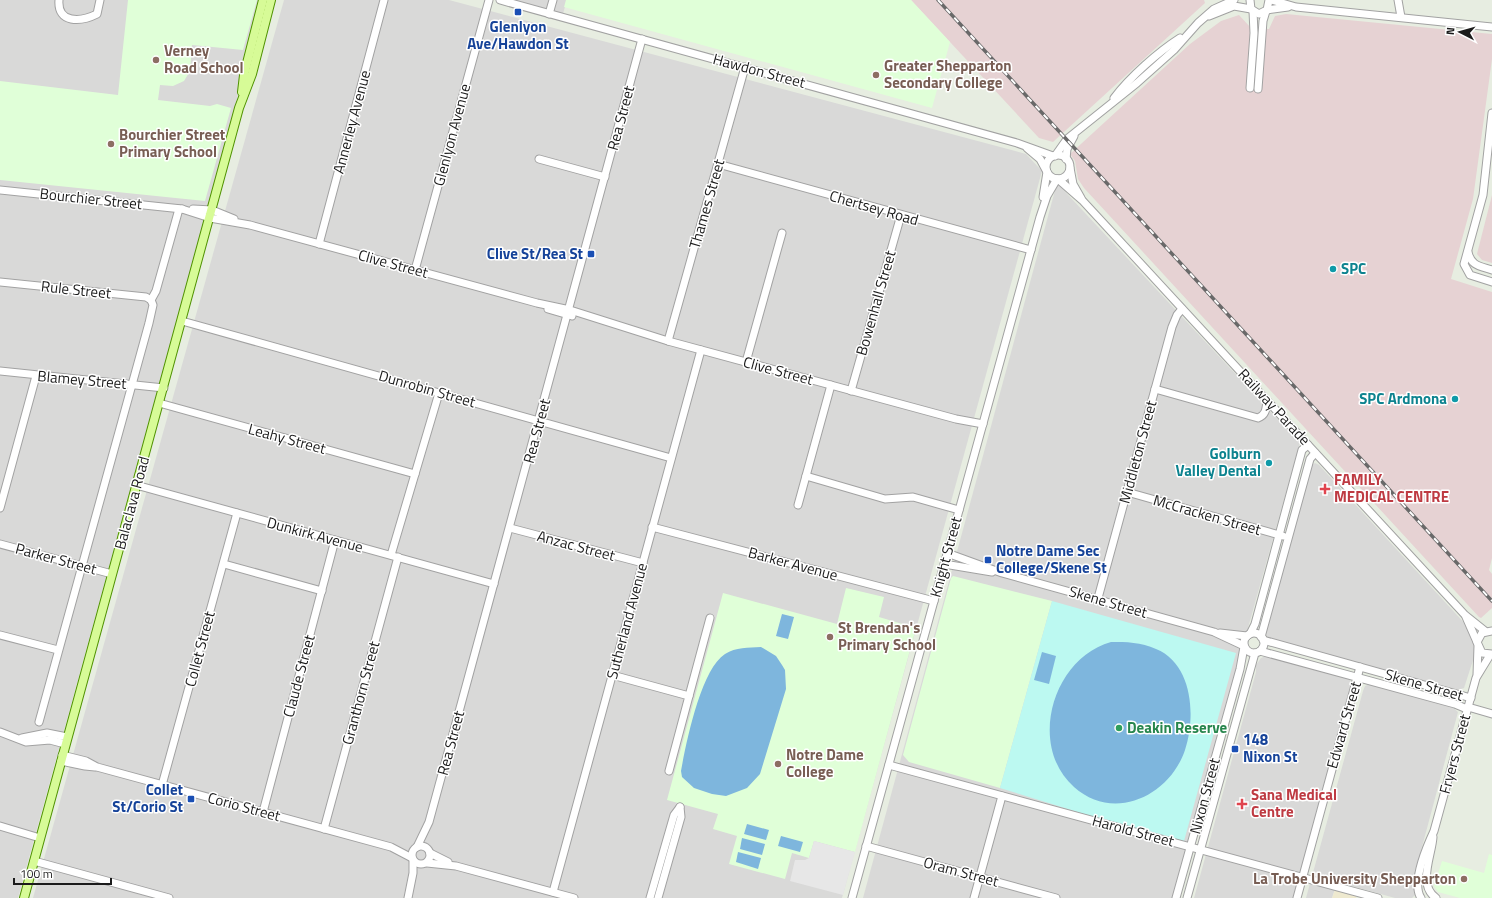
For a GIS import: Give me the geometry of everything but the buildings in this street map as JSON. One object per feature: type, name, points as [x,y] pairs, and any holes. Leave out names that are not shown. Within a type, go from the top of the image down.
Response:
[{"type":"main road","name":"Balaclava Road","points":[[239,108],[244,75],[263,0]]},
{"type":"main road","name":"Balaclava Road","points":[[24,898],[239,108],[252,74],[271,0]]},
{"type":"street","points":[[58,0],[60,12],[63,17],[74,20],[90,18],[97,14],[100,0]]},
{"type":"street","name":"Annerley Avenue","points":[[319,244],[384,0]]},
{"type":"street","name":"Glenlyon Avenue","points":[[416,270],[489,0]]},
{"type":"street","name":"Hawdon Street","points":[[500,0],[1017,142],[1054,156]]},
{"type":"street","points":[[549,14],[553,0]]},
{"type":"street","points":[[1080,130],[1067,148],[1067,175],[1057,179],[1051,177],[1047,171],[1048,160],[1054,156],[1067,139],[1080,130],[1111,103],[1122,88],[1136,79],[1155,62],[1169,45],[1187,33],[1214,9],[1234,0]]},
{"type":"street","points":[[1250,0],[1254,33],[1250,88]]},
{"type":"street","points":[[1258,89],[1263,20],[1270,0],[1296,7],[1492,27]]},
{"type":"street","points":[[1398,0],[1401,17]]},
{"type":"street","points":[[1205,17],[1234,6],[1252,10],[1259,14],[1266,11],[1296,7]]},
{"type":"street","name":"Rea Street","points":[[416,847],[429,822],[569,313],[642,39]]},
{"type":"street","name":"Thames Street","points":[[668,341],[745,67]]},
{"type":"street","points":[[1492,113],[1483,195],[1464,264],[1470,275],[1492,282]]},
{"type":"street","name":"Hawdon Street","points":[[1017,142],[1033,153],[1047,171]]},
{"type":"street","points":[[1054,156],[1061,156],[1068,162]]},
{"type":"street","points":[[539,159],[605,177]]},
{"type":"street","name":"Railway Parade","points":[[1068,162],[1073,184],[1082,200]]},
{"type":"street","name":"Chertsey Road","points":[[718,164],[1030,250]]},
{"type":"street","name":"Knight Street","points":[[1040,217],[1047,171]]},
{"type":"street","name":"Railway Parade","points":[[1057,179],[1082,200],[1465,615],[1489,629]]},
{"type":"street","name":"Knight Street","points":[[852,898],[1030,250],[1050,190],[1057,179]]},
{"type":"street","name":"Bourchier Street","points":[[0,190],[180,209],[211,214]]},
{"type":"street","points":[[39,722],[80,566],[152,311],[153,305],[151,300],[156,291],[180,209]]},
{"type":"street","name":"Clive Street","points":[[211,214],[537,303],[668,341],[982,426]]},
{"type":"street","name":"Bowenhall Street","points":[[851,391],[901,215]]},
{"type":"street","points":[[746,362],[782,232]]},
{"type":"street","points":[[1468,252],[1469,259],[1473,264],[1492,270]]},
{"type":"street","name":"Rule Street","points":[[0,282],[146,297],[151,300]]},
{"type":"street","name":"Middleton Street","points":[[1098,598],[1174,321],[1182,309]]},
{"type":"street","name":"Dunrobin Street","points":[[182,321],[671,458]]},
{"type":"street","name":"Sutherland Avenue","points":[[553,892],[701,350]]},
{"type":"street","name":"Blamey Street","points":[[0,372],[164,388]]},
{"type":"street","points":[[0,508],[36,376]]},
{"type":"street","points":[[798,505],[831,385]]},
{"type":"street","points":[[1155,389],[1258,418],[1263,416],[1267,401]]},
{"type":"street","name":"Granthorn Street","points":[[324,829],[415,474],[439,393]]},
{"type":"street","name":"Leahy Street","points":[[159,403],[415,474]]},
{"type":"street","points":[[1308,445],[1302,450],[1255,624],[1244,641],[1244,647],[1249,652],[1257,652],[1263,647],[1262,638],[1287,537],[1310,459],[1316,453]]},
{"type":"street","points":[[806,476],[885,499],[913,497],[959,510]]},
{"type":"street","name":"Dunkirk Avenue","points":[[136,485],[494,584]]},
{"type":"street","name":"McCracken Street","points":[[1127,492],[1287,537]]},
{"type":"street","name":"Collet Street","points":[[162,785],[237,513]]},
{"type":"street","name":"Barker Avenue","points":[[652,527],[934,601]]},
{"type":"street","name":"Anzac Street","points":[[510,528],[643,563]]},
{"type":"street","name":"Claude Street","points":[[263,812],[335,540]]},
{"type":"street","name":"Parker Street","points":[[0,544],[112,574]]},
{"type":"street","name":"Skene Street","points":[[947,553],[1002,573],[1098,598],[1214,632],[1244,647]]},
{"type":"street","points":[[224,564],[322,590]]},
{"type":"street","name":"Skene Street","points":[[944,564],[1002,573]]},
{"type":"street","name":"Railway Parade","points":[[1465,615],[1477,644]]},
{"type":"street","points":[[669,771],[710,618]]},
{"type":"street","points":[[1489,629],[1479,636],[1477,644],[1482,653],[1491,654]]},
{"type":"street","name":"Skene Street","points":[[1214,632],[1248,635]]},
{"type":"street","points":[[1248,635],[1256,634],[1262,638]]},
{"type":"street","points":[[0,635],[58,650]]},
{"type":"street","name":"Skene Street","points":[[1262,638],[1471,698]]},
{"type":"street","name":"Fryers Street","points":[[1425,897],[1426,877],[1434,830],[1476,678],[1477,644]]},
{"type":"street","name":"Nixon Street","points":[[1176,898],[1244,647]]},
{"type":"street","name":"Skene Street","points":[[1257,652],[1357,677],[1492,714]]},
{"type":"street","name":"Nixon Street","points":[[1187,898],[1257,652]]},
{"type":"street","name":"Fryers Street","points":[[1476,678],[1491,654]]},
{"type":"street","name":"Edward Street","points":[[1297,898],[1360,667]]},
{"type":"street","points":[[612,676],[689,696]]},
{"type":"street","points":[[0,732],[26,742],[50,740],[66,741]]},
{"type":"street","name":"Corio Street","points":[[62,758],[86,761],[97,767],[392,848],[413,860]]},
{"type":"street","name":"Harold Street","points":[[889,765],[1378,898]]},
{"type":"street","points":[[974,898],[1002,796]]},
{"type":"street","points":[[650,898],[674,815],[680,807],[681,817],[658,898]]},
{"type":"street","name":"Rea Street","points":[[429,822],[429,850]]},
{"type":"street","points":[[0,826],[40,838]]},
{"type":"street","name":"Fryers Street","points":[[1425,897],[1417,891],[1418,879],[1426,848],[1434,830]]},
{"type":"street","points":[[409,895],[413,860],[412,853],[416,847],[422,846],[456,866]]},
{"type":"street","name":"Oram Street","points":[[866,846],[1056,898]]},
{"type":"street","name":"Corio Street","points":[[392,848],[416,847]]},
{"type":"street","points":[[409,895],[425,864],[430,858],[429,850]]},
{"type":"street","points":[[413,860],[418,864],[456,866],[574,898]]},
{"type":"street","points":[[34,861],[169,898]]},
{"type":"shaded area","points":[[0,0],[260,0],[234,112],[18,898],[0,898]]},
{"type":"shaded area","name":"Bourchier Street Primary School","points":[[128,0],[257,0],[243,50],[192,45],[190,71],[184,81],[173,86],[160,85],[158,100],[210,106],[217,104],[231,108],[205,201],[0,180],[0,81],[118,95]]},
{"type":"shaded area","points":[[284,0],[449,0],[1026,154],[1042,171],[842,898],[33,898]]},
{"type":"shaded area","points":[[511,0],[567,0],[562,17]]},
{"type":"shaded area","name":"Greater Shepparton Secondary College","points":[[566,0],[911,0],[950,42],[932,108],[564,7]]},
{"type":"shaded area","points":[[911,0],[1204,0],[1205,3],[1053,142],[1039,138]]},
{"type":"shaded area","name":"SPC Ardmona","points":[[1286,14],[1492,34],[1492,59],[1473,199],[1451,279],[1492,292],[1492,558],[1489,570],[1492,574],[1492,608],[1481,618],[1084,188],[1078,179],[1075,161],[1070,154],[1190,44],[1221,21],[1239,15],[1251,28],[1269,29],[1275,16]]},
{"type":"shaded area","points":[[1057,183],[1300,443],[1172,898],[863,898]]},
{"type":"shaded area","points":[[1492,195],[1492,263],[1482,260],[1477,254]]},
{"type":"shaded area","points":[[1315,463],[1319,465],[1468,627],[1473,635],[1476,651],[1464,688],[1458,690],[1269,639],[1267,636],[1264,629],[1311,466]]},
{"type":"shaded area","name":"Notre Dame College","points":[[953,576],[1052,601],[1000,788],[909,762],[903,755],[951,578]]},
{"type":"shaded area","name":"Notre Dame College","points":[[846,588],[884,597],[879,617],[916,628],[855,852],[814,841],[809,858],[792,853],[785,879],[729,864],[737,836],[713,829],[718,814],[667,800],[723,593],[837,624]]},
{"type":"shaded area","name":"Deakin Reserve","points":[[1052,601],[1236,653],[1184,841],[1094,817],[1000,788]]},
{"type":"shaded area","points":[[782,614],[794,617],[788,639],[776,636]]},
{"type":"shaded area","name":"Deakin Reserve","points":[[1111,642],[1128,642],[1145,645],[1168,656],[1178,666],[1184,679],[1190,707],[1188,737],[1185,750],[1177,767],[1166,781],[1153,792],[1138,799],[1122,803],[1106,803],[1089,797],[1074,787],[1060,769],[1052,749],[1050,727],[1053,705],[1061,684],[1074,666],[1091,651]]},
{"type":"shaded area","points":[[761,647],[776,656],[785,670],[786,689],[760,774],[747,788],[726,796],[712,794],[694,788],[682,777],[681,771],[696,708],[709,675],[716,662],[725,654],[742,648]]},
{"type":"shaded area","points":[[1042,652],[1056,656],[1049,684],[1034,680]]},
{"type":"shaded area","points":[[1268,655],[1349,679],[1353,684],[1294,898],[1194,898],[1256,672],[1256,665],[1261,658]]},
{"type":"shaded area","points":[[1370,684],[1452,707],[1458,712],[1414,877],[1415,895],[1412,898],[1395,898],[1337,882],[1332,898],[1306,898],[1363,691],[1365,686]]},
{"type":"shaded area","points":[[747,824],[769,830],[766,840],[744,834]]},
{"type":"shaded area","points":[[781,836],[803,842],[800,852],[778,846]]},
{"type":"shaded area","points":[[742,838],[765,844],[762,855],[740,849]]},
{"type":"shaded area","points":[[814,841],[855,852],[843,895],[790,881],[795,860],[805,860],[809,858]]},
{"type":"shaded area","points":[[738,852],[761,858],[758,869],[736,862]]},
{"type":"shaded area","name":"La Trobe University Shepparton","points":[[1489,854],[1492,855],[1492,898],[1460,898],[1438,892],[1434,886],[1442,861],[1484,873]]},
{"type":"shaded area","points":[[1335,890],[1356,896],[1356,898],[1332,898]]},
{"type":"railway","points":[[938,0],[1492,601]]},
{"type":"place","name":"Glenlyon Ave/Hawdon St","points":[[518,12]]},
{"type":"place","name":"Verney Road School","points":[[156,60]]},
{"type":"place","name":"Greater Shepparton Secondary College","points":[[876,75]]},
{"type":"place","name":"Bourchier Street Primary School","points":[[111,144]]},
{"type":"place","name":"Clive St/Rea St","points":[[591,254]]},
{"type":"place","name":"SPC","points":[[1333,269]]},
{"type":"place","name":"SPC Ardmona","points":[[1455,399]]},
{"type":"place","name":"Golburn Valley Dental","points":[[1269,463]]},
{"type":"place","name":"FAMILY MEDICAL CENTRE","points":[[1325,489]]},
{"type":"place","name":"Notre Dame Sec College/Skene St","points":[[988,560]]},
{"type":"place","name":"St Brendan's Primary School","points":[[830,637]]},
{"type":"place","name":"Deakin Reserve","points":[[1119,728]]},
{"type":"place","name":"148 Nixon St","points":[[1235,749]]},
{"type":"place","name":"Notre Dame College","points":[[778,764]]},
{"type":"place","name":"Collet St/Corio St","points":[[191,799]]},
{"type":"place","name":"Sana Medical Centre","points":[[1242,804]]},
{"type":"place","name":"La Trobe University Shepparton","points":[[1464,879]]}]
